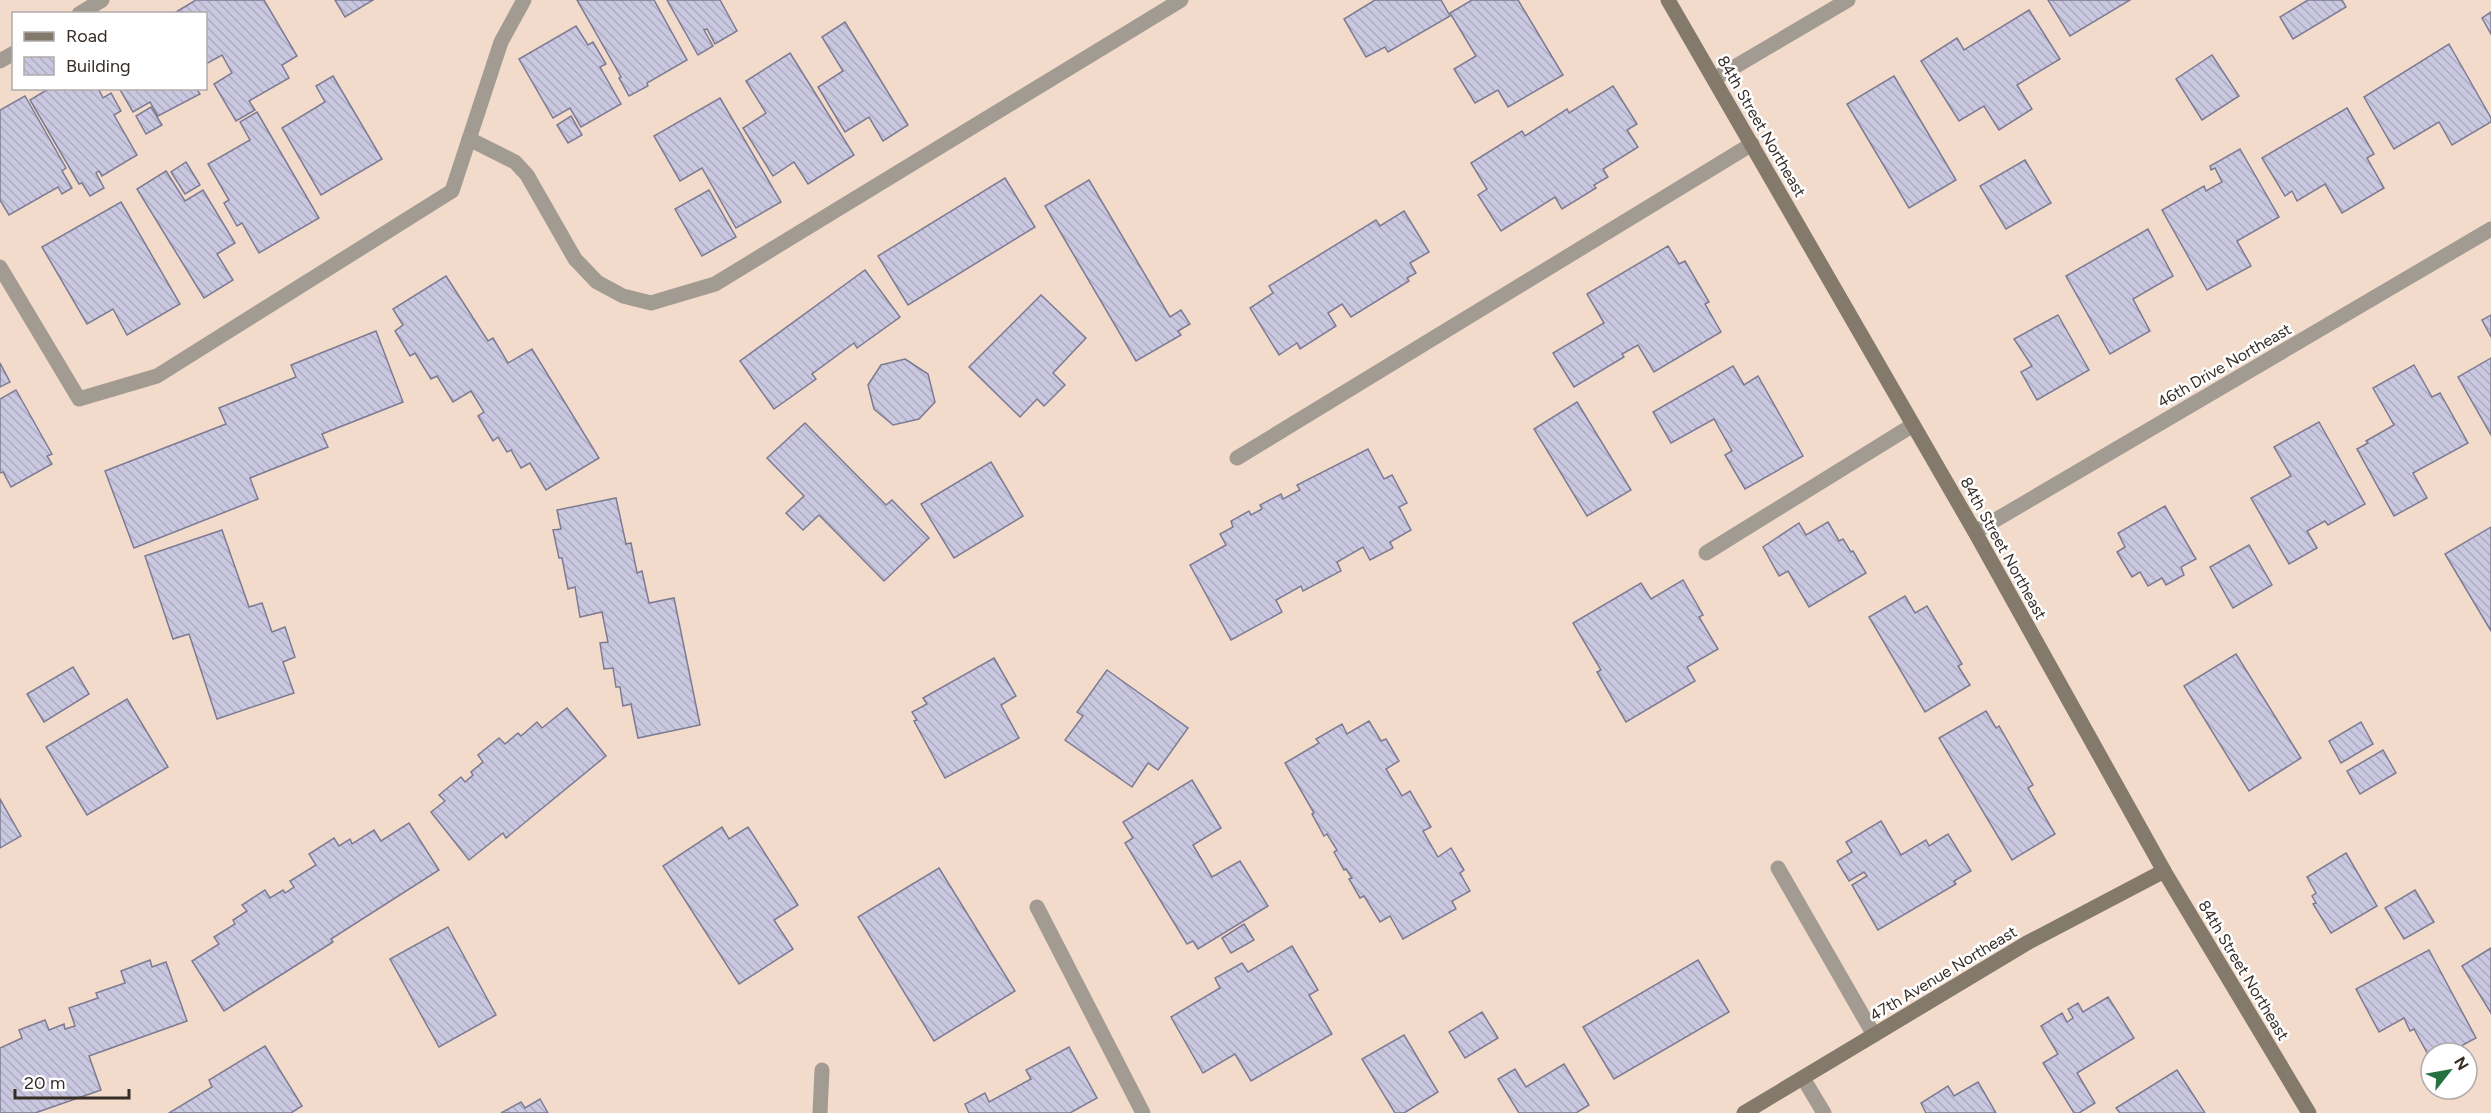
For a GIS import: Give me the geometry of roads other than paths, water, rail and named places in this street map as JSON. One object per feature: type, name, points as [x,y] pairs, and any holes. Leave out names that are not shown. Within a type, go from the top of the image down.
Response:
[{"type":"street","points":[[82,12],[102,0]]},
{"type":"street","points":[[0,267],[79,399],[157,376],[452,191],[501,42],[524,0]]},
{"type":"street","points":[[469,139],[515,162],[527,175],[575,260],[597,282],[623,296],[651,303],[715,284],[1181,0]]},
{"type":"street","name":"84th Street Northeast","points":[[1668,0],[1976,532],[2164,871],[2309,1113]]},
{"type":"street","points":[[1714,79],[1848,0]]},
{"type":"street","points":[[1237,458],[1752,144]]},
{"type":"street","name":"46th Drive Northeast","points":[[1976,532],[2491,228]]},
{"type":"street","points":[[1706,553],[1913,425]]},
{"type":"street","points":[[1778,868],[1874,1035]]},
{"type":"street","name":"47th Avenue Northeast","points":[[1744,1113],[2027,943],[2164,871]]},
{"type":"street","points":[[1037,908],[1143,1113]]},
{"type":"street","points":[[820,1113],[822,1070]]},
{"type":"street","points":[[1803,1078],[1824,1113]]}]
